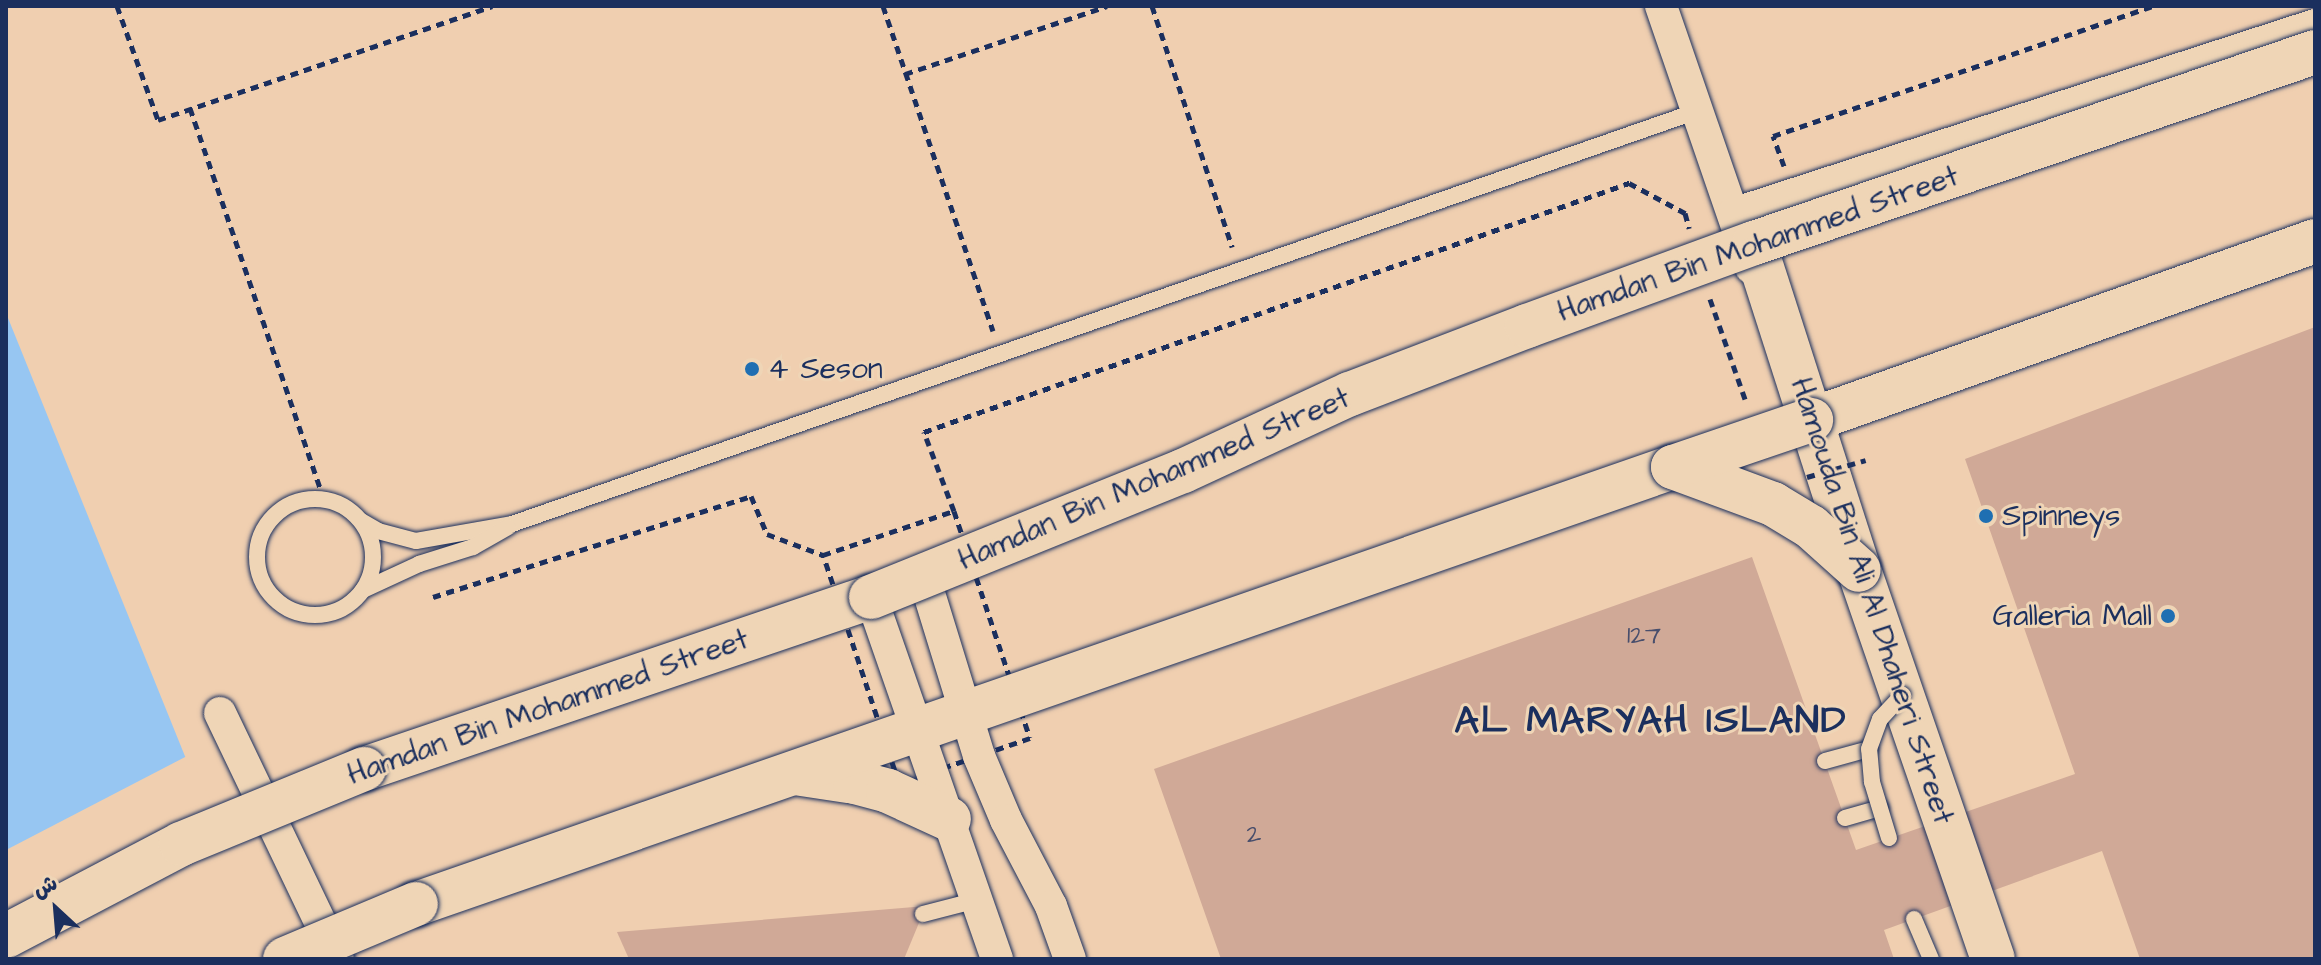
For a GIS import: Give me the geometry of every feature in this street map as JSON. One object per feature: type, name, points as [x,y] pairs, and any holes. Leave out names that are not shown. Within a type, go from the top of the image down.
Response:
[{"type":"main road","name":"Hamdan Bin Mohammed Street","points":[[6,936],[126,871],[270,805],[393,759],[924,577],[1183,471],[1350,394],[1743,229],[2315,52]]},
{"type":"main road","name":"Hamouda Bin Ali Al Dhaheri Street","points":[[1743,229],[1811,420],[1859,570],[1993,959]]},
{"type":"main road","points":[[285,959],[416,904],[789,772],[1811,420],[2315,241]]},
{"type":"main road","points":[[1673,467],[1773,504],[1811,527],[1859,570]]},
{"type":"main road","points":[[789,772],[855,782],[888,791],[949,819]]},
{"type":"street","points":[[1661,6],[1697,111],[1743,229],[1984,959]]},
{"type":"street","points":[[1743,229],[2315,25]]},
{"type":"street","points":[[924,577],[992,790],[1051,906],[1070,959]]},
{"type":"street","points":[[871,597],[997,959]]},
{"type":"street","points":[[220,713],[338,959]]},
{"type":"lane","points":[[512,524],[487,541],[419,564],[363,590],[339,610],[309,615],[280,604],[261,580],[257,550],[268,521],[294,503],[324,499],[338,503],[378,531],[416,541],[512,524],[1697,111]]},
{"type":"lane","points":[[361,521],[373,548],[373,563],[363,590]]},
{"type":"lane","points":[[1889,838],[1869,766],[1869,749],[1880,719],[1902,695]]},
{"type":"lane","points":[[1825,761],[1869,749]]},
{"type":"lane","points":[[1845,818],[1880,808]]},
{"type":"lane","points":[[923,914],[977,900]]},
{"type":"lane","points":[[1914,919],[1931,959]]},
{"type":"path","points":[[117,6],[158,120],[492,6]]},
{"type":"path","points":[[883,6],[1001,354]]},
{"type":"path","points":[[905,74],[1107,6]]},
{"type":"path","points":[[1152,6],[1240,271]]},
{"type":"path","points":[[1788,178],[1773,136],[2152,6]]},
{"type":"path","points":[[190,108],[324,499]]},
{"type":"path","points":[[433,597],[751,496],[767,534],[823,555]]},
{"type":"water","points":[[6,313],[197,786],[6,959]]},
{"type":"pier","points":[[189,755],[287,959],[6,959],[6,850]]},
{"type":"building","points":[[2315,327],[2315,959],[2140,959],[2102,851],[1884,930],[1894,959],[1221,959],[1154,769],[1752,557],[1856,850],[2075,774],[1965,459]]},
{"type":"building","points":[[926,906],[904,959],[629,959],[617,932]]},
{"type":"place","name":"4 Seson","points":[[752,369]]},
{"type":"place","name":"Spinneys","points":[[1986,516]]},
{"type":"place","name":"Galleria Mall","points":[[2168,616]]},
{"type":"district","name":"AL MARYAH ISLAND","points":[[1651,722]]}]
